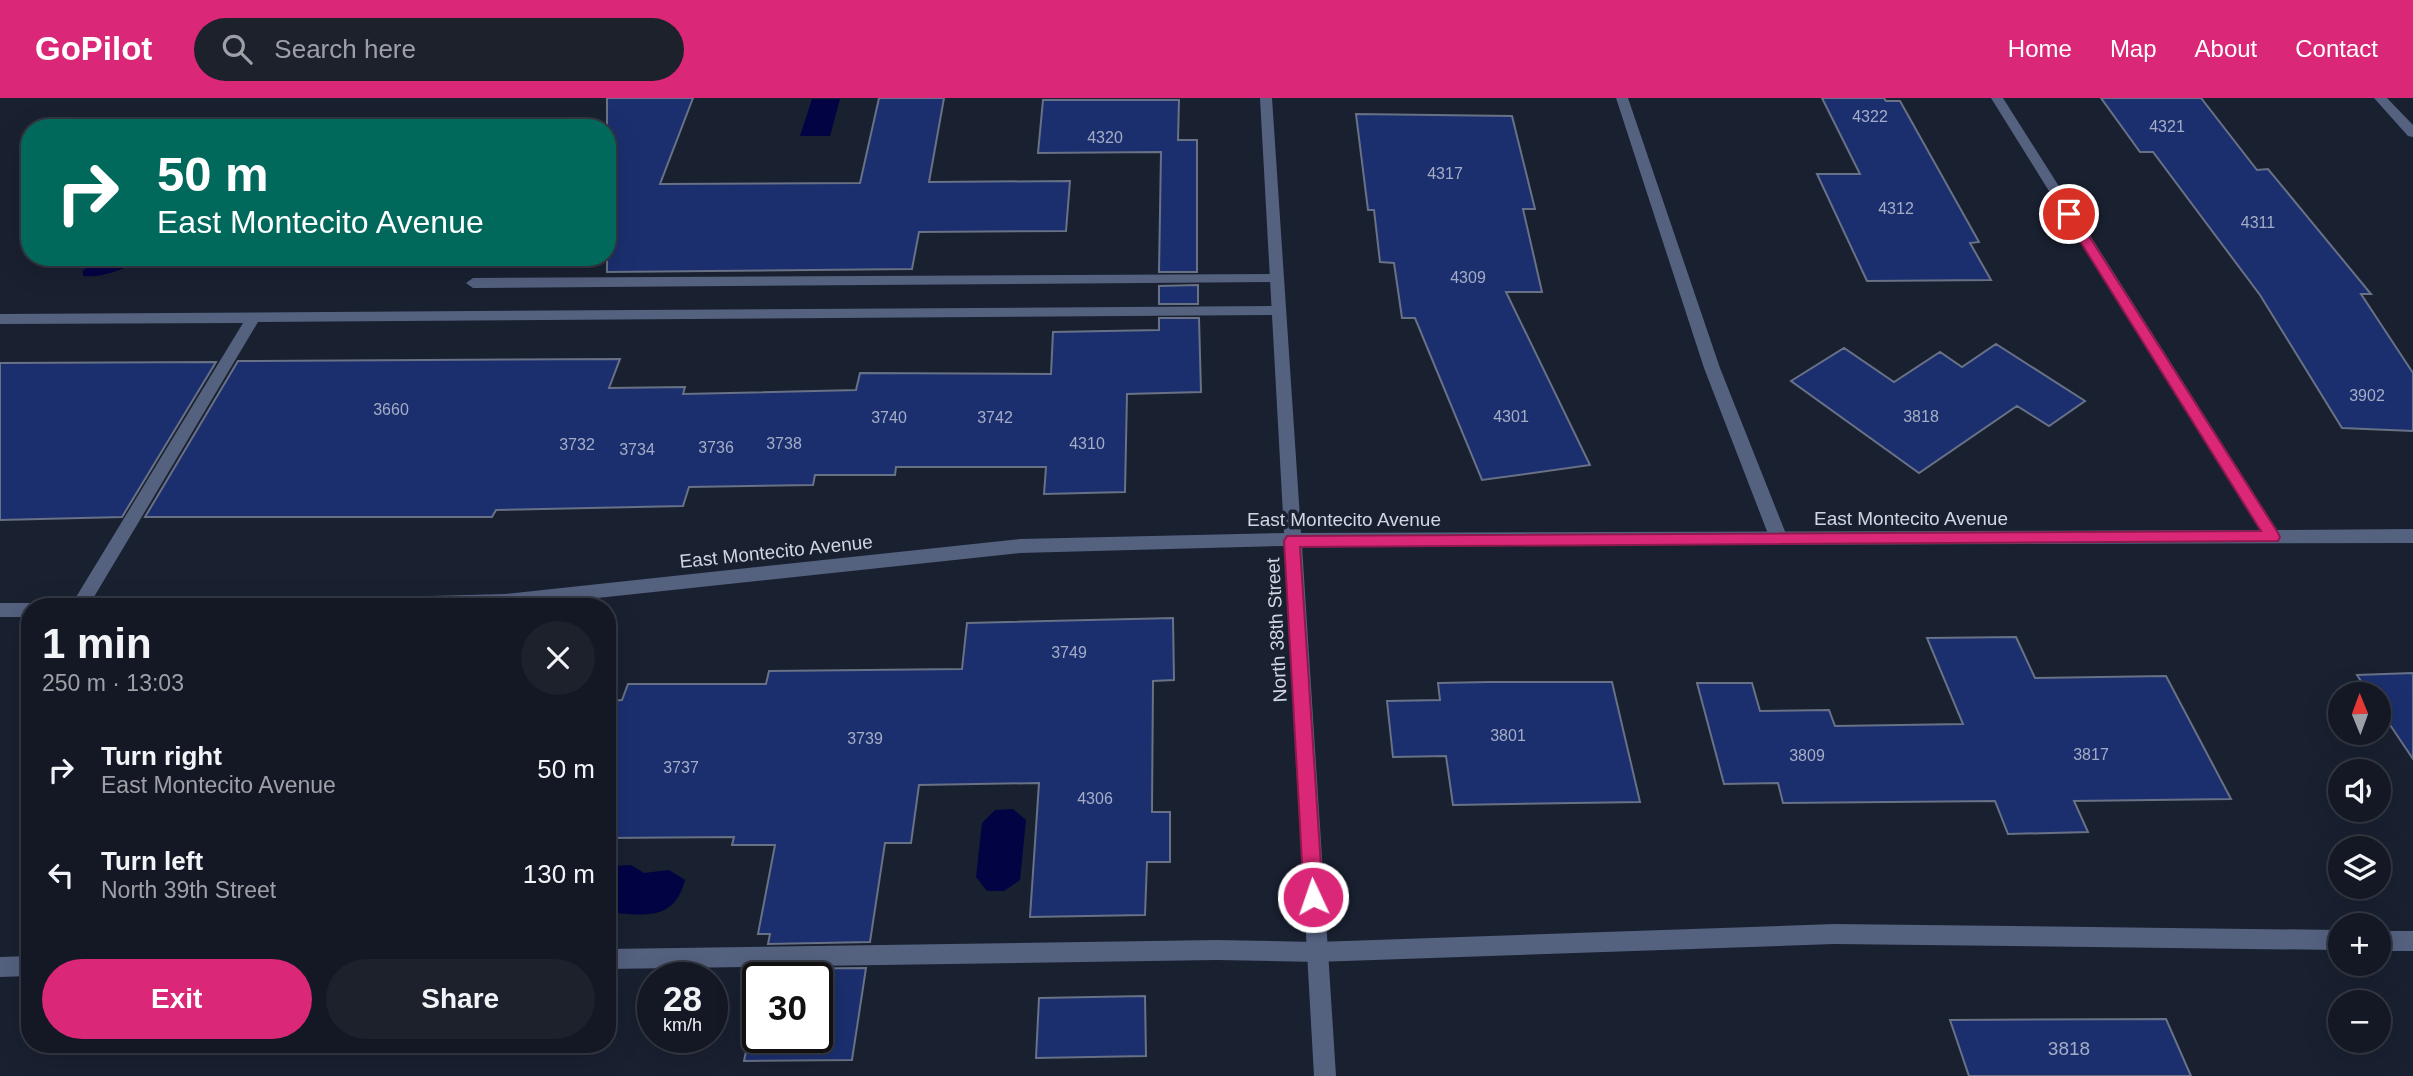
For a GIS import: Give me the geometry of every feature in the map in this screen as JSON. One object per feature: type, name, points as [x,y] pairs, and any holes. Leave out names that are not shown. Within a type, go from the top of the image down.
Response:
[{"type":"street","name":"North 38th Street","points":[[1266,98],[1325,1076]]},
{"type":"street","points":[[1622,98],[1712,368],[1779,539]]},
{"type":"street","points":[[1997,98],[2273,537]]},
{"type":"street","points":[[2380,98],[2413,133]]},
{"type":"street","points":[[473,284],[1277,279]]},
{"type":"street","points":[[0,319],[253,320],[1279,311]]},
{"type":"street","points":[[84,598],[253,320]]},
{"type":"street","name":"East Montecito Avenue","points":[[534,598],[1020,547],[1194,540],[2413,536]]},
{"type":"street","points":[[0,610],[21,610]]},
{"type":"street","points":[[616,958],[1217,950],[1317,952],[1834,934],[2328,940]]},
{"type":"street","points":[[2391,941],[2413,941]]},
{"type":"street","points":[[0,967],[21,966]]},
{"type":"shaded area","points":[[812,99],[840,99],[830,136],[800,136]]},
{"type":"shaded area","points":[[91,266],[127,266],[99,276],[83,276],[83,270]]},
{"type":"shaded area","points":[[1013,809],[1026,820],[1020,880],[1004,891],[987,891],[976,877],[982,823],[995,810]]},
{"type":"shaded area","points":[[631,865],[644,873],[669,870],[685,880],[674,902],[659,912],[638,915],[616,913],[616,866]]},
{"type":"building","points":[[607,98],[693,98],[660,184],[860,183],[879,98],[944,98],[929,182],[1070,181],[1066,231],[919,232],[912,269],[607,272],[607,266],[616,266],[616,119],[607,119]]},
{"type":"building","points":[[1822,98],[1884,98],[1886,101],[1900,101],[1979,242],[1970,243],[1991,280],[1867,281],[1817,174],[1860,174]]},
{"type":"building","points":[[2101,98],[2201,98],[2257,170],[2268,169],[2371,294],[2361,294],[2413,373],[2413,431],[2342,428],[2260,295],[2153,152],[2140,152]]},
{"type":"building","points":[[1043,100],[1179,100],[1178,140],[1197,140],[1197,272],[1159,272],[1161,152],[1038,153]]},
{"type":"building","points":[[1356,114],[1512,116],[1535,209],[1523,209],[1542,292],[1506,292],[1590,465],[1482,480],[1415,318],[1402,318],[1394,263],[1380,262],[1374,210],[1368,210]]},
{"type":"building","points":[[1198,285],[1198,304],[1159,304],[1159,286]]},
{"type":"building","points":[[1159,318],[1199,318],[1201,392],[1127,394],[1125,492],[1044,494],[1046,467],[896,467],[895,475],[815,475],[813,485],[689,487],[683,506],[496,510],[492,517],[145,517],[238,361],[620,359],[609,388],[685,387],[683,394],[856,390],[860,373],[1051,374],[1053,332],[1159,330]]},
{"type":"building","points":[[1996,344],[2085,401],[2049,426],[2017,406],[1919,473],[1791,381],[1844,348],[1894,382],[1940,352],[1962,367]]},
{"type":"building","points":[[216,362],[122,517],[0,520],[0,363]]},
{"type":"building","points":[[1173,618],[1174,680],[1153,681],[1152,812],[1170,812],[1170,862],[1147,862],[1145,915],[1030,917],[1039,783],[919,785],[911,843],[885,843],[870,942],[768,944],[770,934],[758,934],[775,845],[732,845],[734,837],[616,838],[616,700],[622,700],[628,684],[766,684],[769,671],[962,669],[967,623]]},
{"type":"building","points":[[2016,637],[2035,678],[2166,676],[2231,799],[2074,801],[2088,832],[2008,834],[1995,801],[1783,803],[1778,783],[1724,784],[1697,683],[1752,683],[1760,711],[1829,710],[1835,726],[1963,724],[1927,638]]},
{"type":"building","points":[[2413,673],[2413,759],[2391,726],[2391,682],[2362,682],[2357,675]]},
{"type":"building","points":[[1612,682],[1640,802],[1453,805],[1446,756],[1393,757],[1387,701],[1440,700],[1438,683]]},
{"type":"building","points":[[833,968],[866,968],[852,1060],[744,1061],[746,1053],[833,1053]]},
{"type":"building","points":[[1145,996],[1146,1056],[1036,1058],[1039,998]]},
{"type":"building","points":[[2166,1019],[2191,1076],[1969,1076],[1950,1020]]},
{"type":"route","points":[[1313,897],[1292,541],[2273,537],[2069,214]]}]
